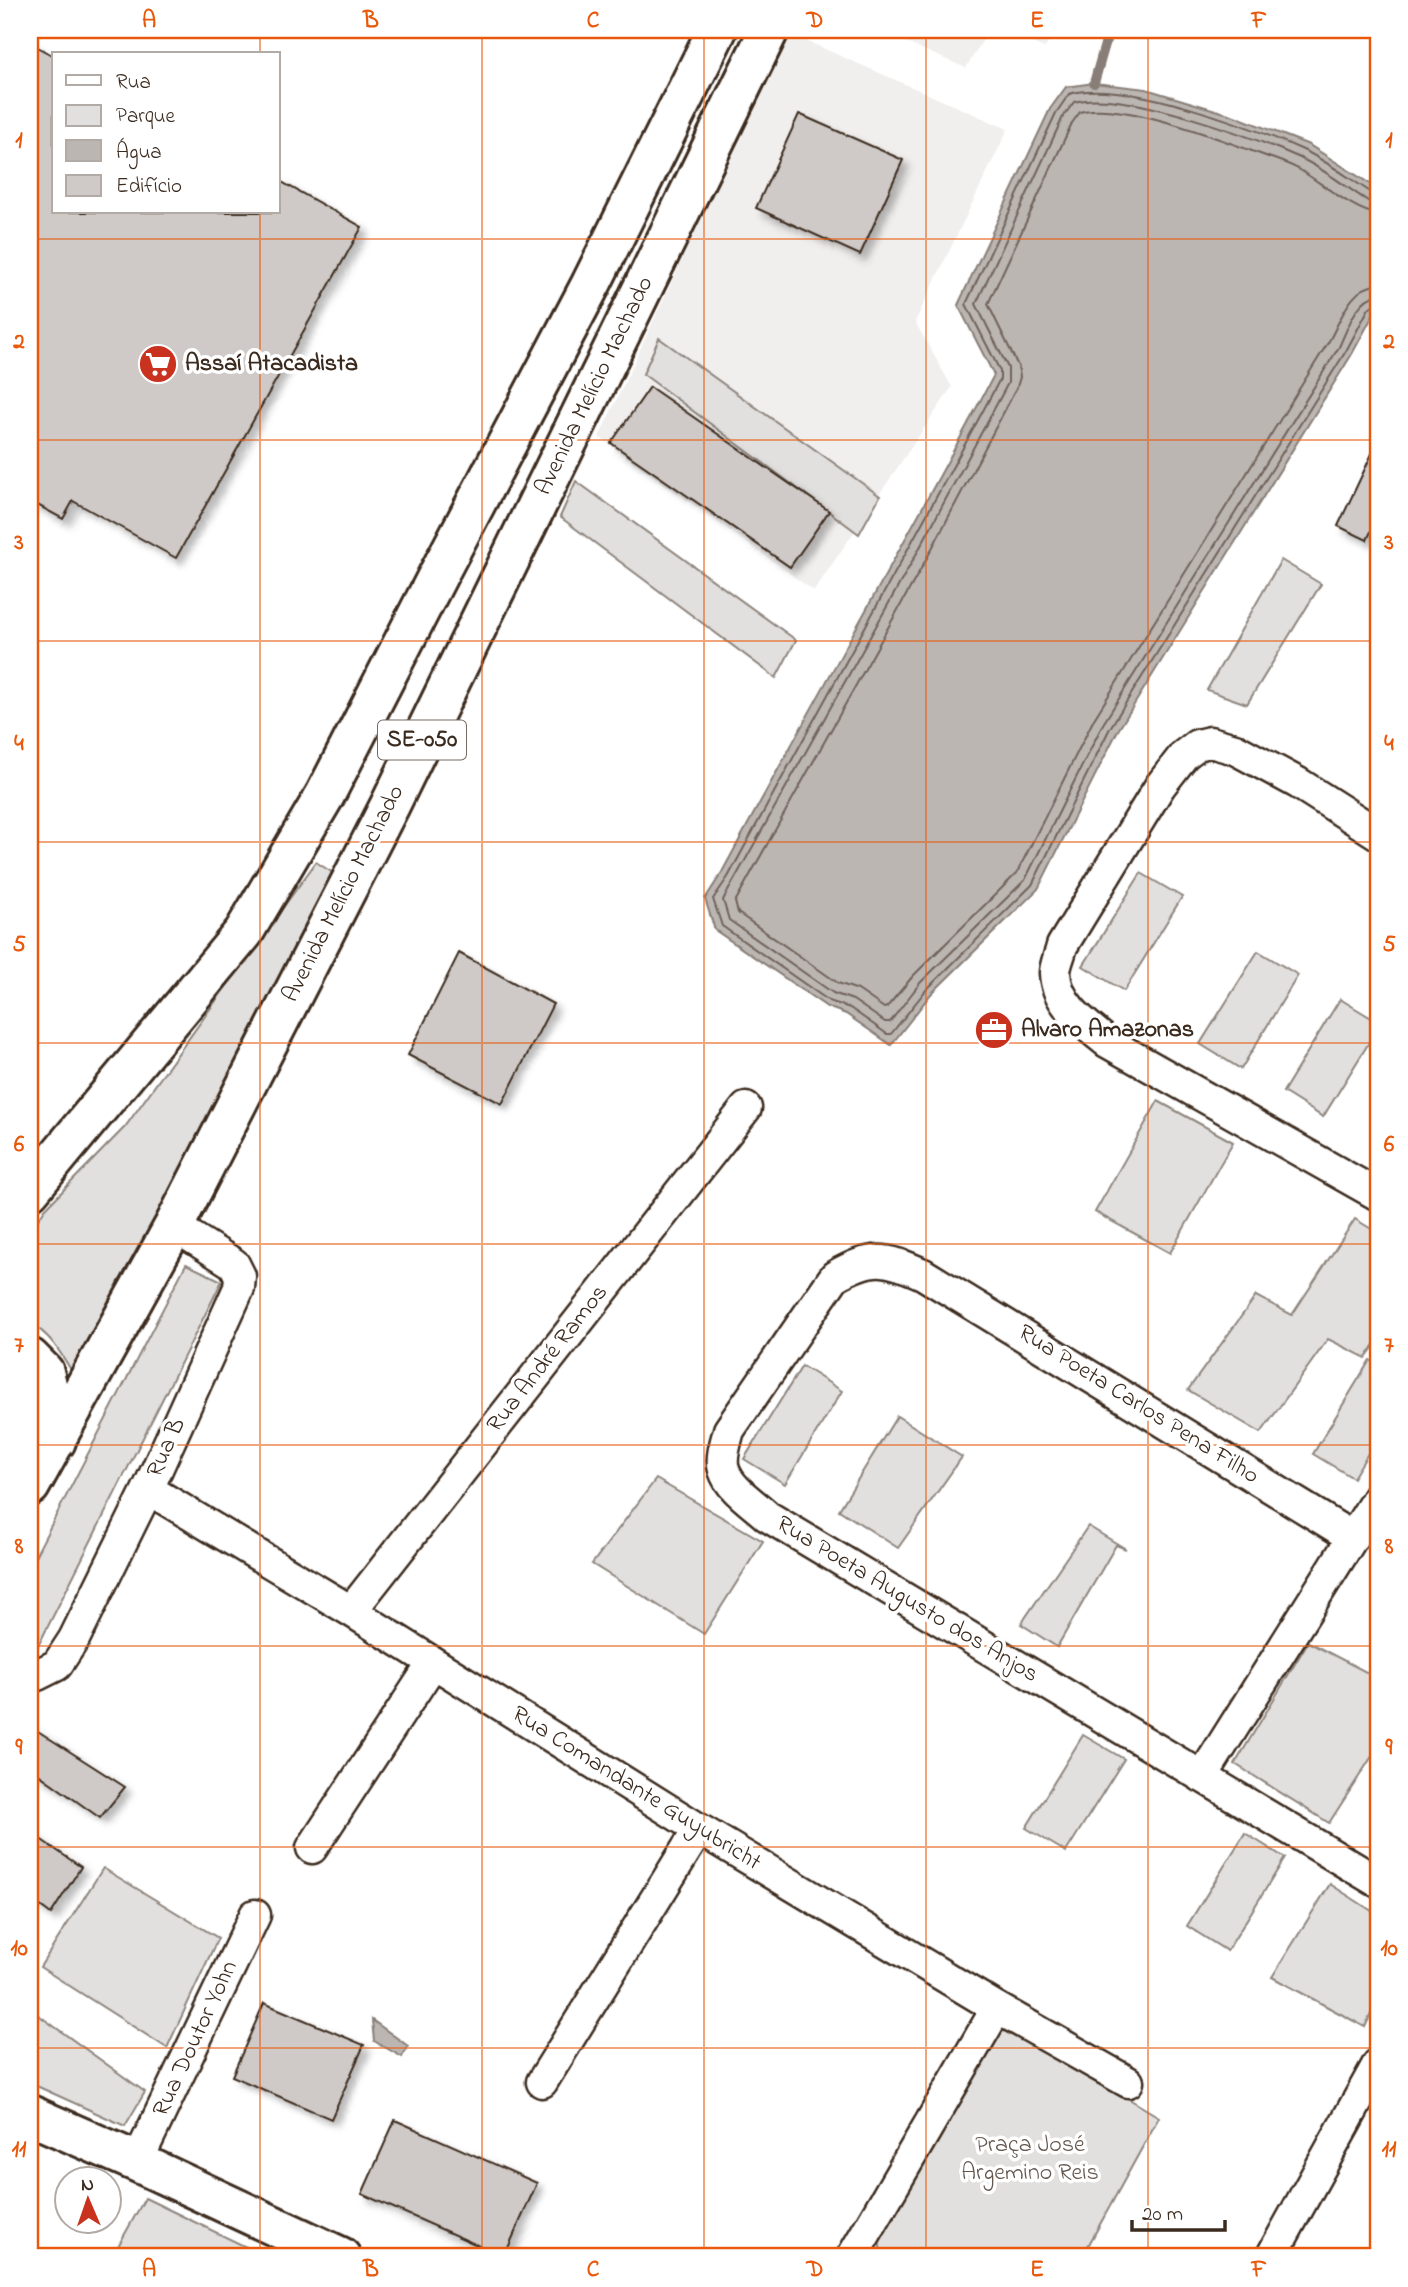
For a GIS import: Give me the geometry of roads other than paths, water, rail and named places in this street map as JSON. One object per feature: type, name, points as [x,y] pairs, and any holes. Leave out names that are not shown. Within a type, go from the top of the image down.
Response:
[{"type":"main road","name":"Avenida Melício Machado","points":[[30,1190],[244,932],[305,830],[591,284],[717,30]]},
{"type":"main road","name":"Avenida Melício Machado","points":[[30,1486],[174,1226],[390,805],[769,30]]},
{"type":"main road","points":[[30,1357],[44,1373],[52,1406],[56,1441]]},
{"type":"main road","points":[[30,2115],[341,2257]]},
{"type":"street","points":[[1378,834],[1298,783],[1234,749],[1210,742],[1197,745],[1184,755],[1160,786],[1062,946],[1055,972],[1058,993],[1078,1018],[1107,1042],[1378,1195]]},
{"type":"street","name":"Rua André Ramos","points":[[351,1611],[746,1108]]},
{"type":"street","name":"Rua B","points":[[30,1674],[37,1675],[57,1665],[74,1639],[148,1489],[239,1288],[240,1276],[234,1264],[174,1226]]},
{"type":"street","name":"Rua Poeta Augusto dos Anjos","points":[[923,1274],[896,1262],[872,1260],[853,1265],[835,1276],[729,1430],[723,1470],[735,1488],[767,1516],[1378,1882]]},
{"type":"street","name":"Rua Poeta Carlos Pena Filho","points":[[923,1274],[1352,1537]]},
{"type":"street","name":"Rua Comandante Guyubricht","points":[[148,1489],[351,1611],[699,1829],[997,2008],[1128,2082]]},
{"type":"street","points":[[1202,1777],[1378,1497]]},
{"type":"street","points":[[312,1848],[433,1663]]},
{"type":"street","points":[[542,2082],[699,1829]]},
{"type":"street","name":"Rua Doutor Yohn","points":[[137,2162],[255,1915]]},
{"type":"street","points":[[852,2257],[997,2008]]},
{"type":"street","points":[[1271,2257],[1378,2064]]},
{"type":"water","points":[[1094,83],[1146,89],[1232,115],[1309,145],[1378,189],[1378,306],[1352,354],[1117,732],[1038,889],[931,994],[891,1045],[846,1014],[827,1007],[715,930],[705,899],[994,375],[958,305],[1050,109],[1066,87]]},
{"type":"water","points":[[372,2020],[408,2046],[402,2057],[374,2041]]},
{"type":"waterway","points":[[1094,83],[1109,30]]},
{"type":"place","name":"Assaí Atacadista","points":[[158,364]]},
{"type":"place","name":"Alvaro Amazonas","points":[[994,1030]]},
{"type":"park label","name":"Praça José Argemino Reis","points":[[1030,2159]]}]
